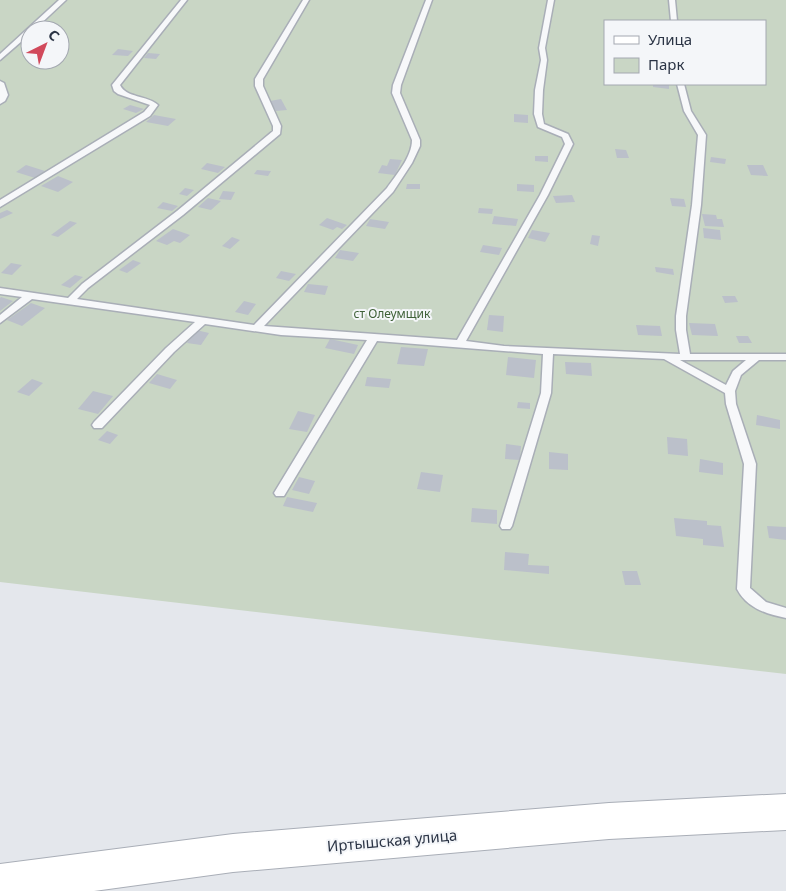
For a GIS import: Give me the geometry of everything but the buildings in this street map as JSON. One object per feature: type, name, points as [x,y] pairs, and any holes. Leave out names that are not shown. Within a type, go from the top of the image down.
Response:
[{"type":"main road","name":"Иртышская улица","points":[[0,884],[233,854],[609,821],[786,812]]},
{"type":"lane","points":[[41,20],[63,0]]},
{"type":"lane","points":[[0,204],[152,109],[154,105],[148,101],[124,94],[117,89],[116,85],[184,0]]},
{"type":"lane","points":[[70,302],[85,286],[180,213],[277,132],[277,126],[259,86],[259,79],[306,0]]},
{"type":"lane","points":[[256,329],[390,190],[408,163],[417,143],[396,93],[396,85],[429,0]]},
{"type":"lane","points":[[460,343],[530,219],[569,144],[565,136],[543,127],[539,121],[539,90],[544,60],[542,48],[551,0]]},
{"type":"lane","points":[[672,0],[674,20]]},
{"type":"lane","points":[[0,58],[20,39]]},
{"type":"lane","points":[[0,83],[5,97],[0,102]]},
{"type":"lane","points":[[681,85],[686,111],[694,127],[702,135],[694,225],[680,322],[682,343],[686,357]]},
{"type":"lane","points":[[0,291],[256,329],[460,343],[504,349],[686,357],[786,357]]},
{"type":"lane","points":[[0,320],[31,296]]},
{"type":"lane","points":[[98,425],[170,350],[202,321]]},
{"type":"lane","points":[[280,493],[374,337]]},
{"type":"lane","points":[[506,526],[546,393],[548,351]]},
{"type":"lane","points":[[664,356],[730,391]]},
{"type":"lane","points":[[757,357],[737,373],[730,391],[731,404],[750,464],[743,589],[749,598],[758,605],[786,613]]},
{"type":"green space","name":"ст Олеумщик","points":[[0,0],[786,0],[786,674],[0,582]]}]
